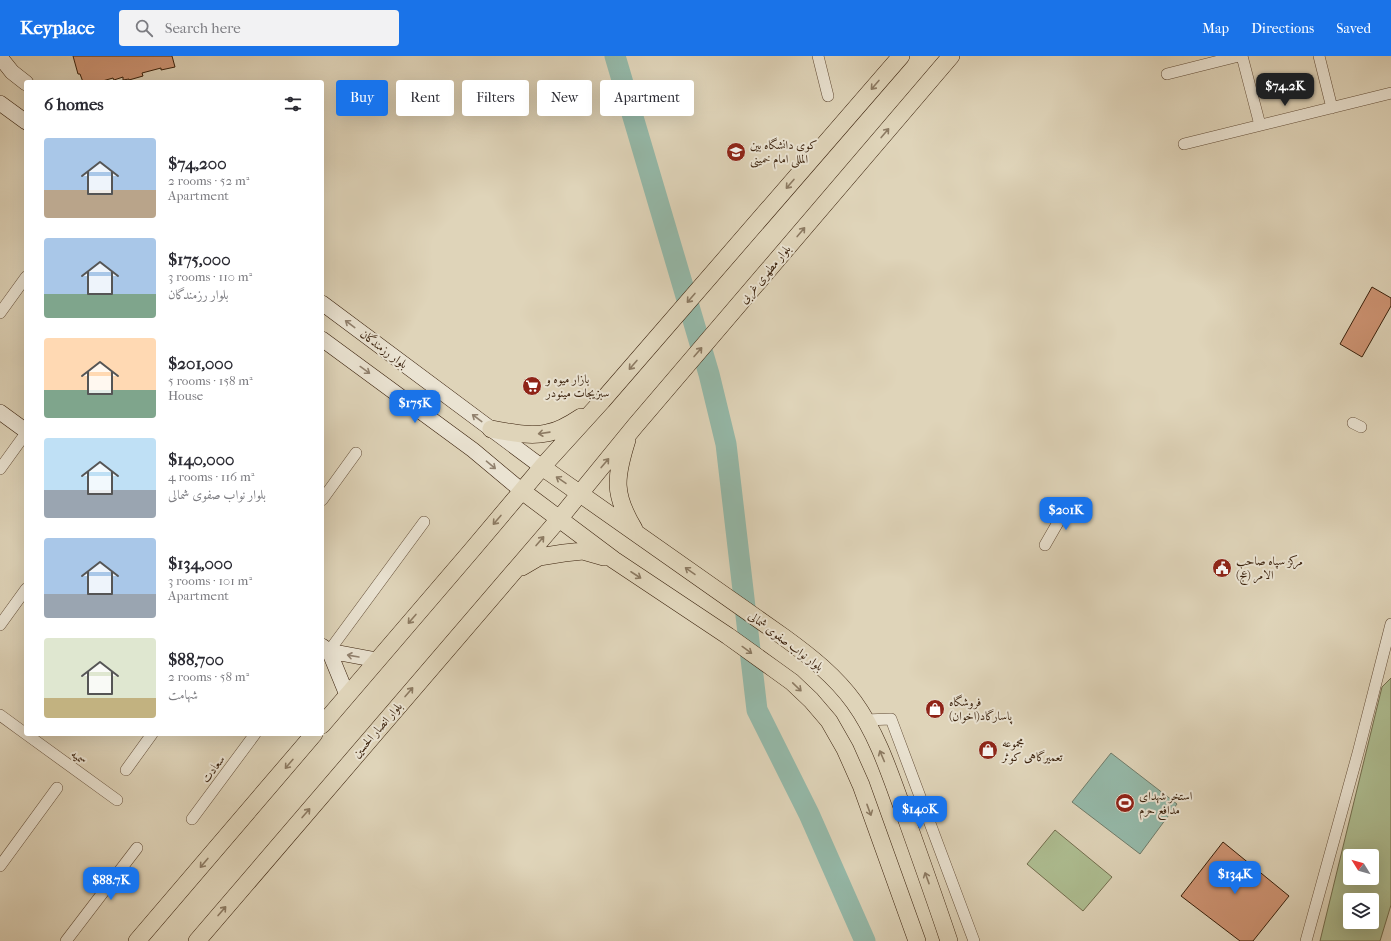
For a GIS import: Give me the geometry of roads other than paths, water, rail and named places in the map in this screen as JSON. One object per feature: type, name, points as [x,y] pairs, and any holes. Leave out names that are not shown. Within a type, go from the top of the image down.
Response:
[{"type":"main road","points":[[324,722],[542,466],[659,336],[901,56]]},
{"type":"main road","name":"بلوار مطهری غربی","points":[[559,519],[629,433],[951,56]]},
{"type":"main road","points":[[0,57],[12,72],[24,81]]},
{"type":"main road","points":[[0,103],[24,121]]},
{"type":"main road","name":"بلوار رزمندگان","points":[[324,304],[542,466]]},
{"type":"main road","points":[[324,340],[473,450],[522,491],[614,560],[728,636],[792,682],[811,700],[829,721],[845,749],[861,785],[917,941]]},
{"type":"main road","points":[[491,429],[526,434],[548,434],[572,423],[602,401]]},
{"type":"main road","points":[[0,412],[24,430]]},
{"type":"main road","points":[[629,433],[618,476],[619,497],[624,513],[636,533]]},
{"type":"main road","name":"بلوار نواب صفوی شمالی","points":[[542,466],[812,658],[834,678],[854,703],[873,735],[890,774],[949,941]]},
{"type":"main road","name":"بلوار انصار الحسین","points":[[197,941],[504,581],[559,519]]},
{"type":"main road","points":[[504,581],[522,567],[539,557],[583,551],[614,560]]},
{"type":"main road","points":[[326,649],[377,660]]},
{"type":"main road","points":[[326,649],[347,695]]},
{"type":"main road","points":[[138,941],[312,736]]},
{"type":"main road","points":[[937,906],[956,941]]},
{"type":"street","points":[[818,56],[828,96]]},
{"type":"street","points":[[1167,74],[1241,56],[1260,125]]},
{"type":"street","points":[[1319,56],[1332,108]]},
{"type":"street","points":[[1184,144],[1391,93]]},
{"type":"street","points":[[0,313],[24,280]]},
{"type":"street","points":[[0,469],[24,435]]},
{"type":"street","points":[[324,497],[356,453]]},
{"type":"street","points":[[1045,545],[1068,505]]},
{"type":"street","points":[[326,649],[424,522]]},
{"type":"street","points":[[0,625],[24,592]]},
{"type":"street","points":[[1306,941],[1358,754],[1391,624]]},
{"type":"street","name":"سمیه","points":[[0,715],[24,733]]},
{"type":"street","points":[[865,720],[891,719],[974,941]]},
{"type":"street","name":"سمیه","points":[[29,736],[117,800]]},
{"type":"street","points":[[126,770],[151,736]]},
{"type":"street","name":"سعادت","points":[[192,820],[254,736]]},
{"type":"street","points":[[0,866],[57,788]]},
{"type":"street","points":[[66,941],[137,848]]},
{"type":"waterway","points":[[615,56],[709,374],[726,444],[757,710],[809,814],[865,941]]},
{"type":"place","name":"کوی دانشگاه بین المللی امام خمینی","points":[[736,152]]},
{"type":"place","name":"بازار میوه و سبزیجات مینودر","points":[[532,386]]},
{"type":"place","name":"مرکز سپاه صاحب الامر (عج)","points":[[1222,568]]},
{"type":"place","name":"فروشگاه پاسارگاد(اخوان)","points":[[935,709]]},
{"type":"place","name":"مجموعه تعمیرگاهی کوثر","points":[[988,750]]},
{"type":"place","name":"استخر شهدای مدافع حرم","points":[[1125,803]]}]
